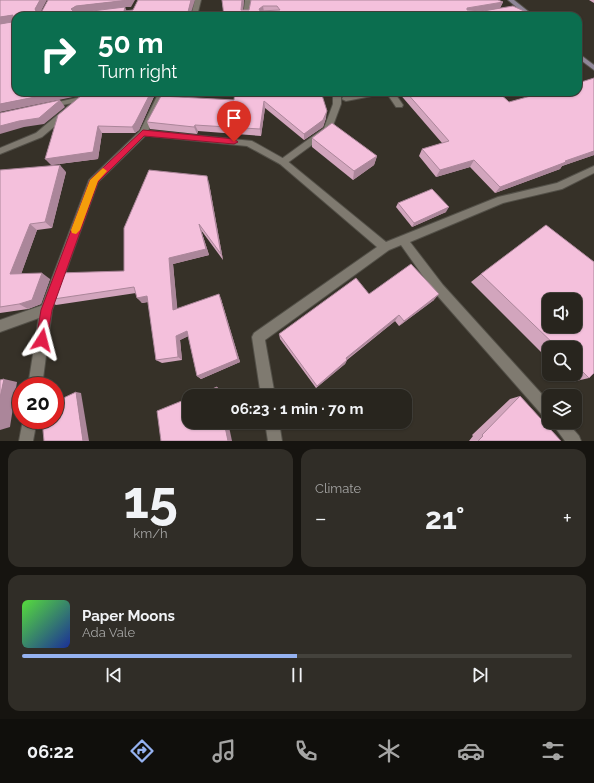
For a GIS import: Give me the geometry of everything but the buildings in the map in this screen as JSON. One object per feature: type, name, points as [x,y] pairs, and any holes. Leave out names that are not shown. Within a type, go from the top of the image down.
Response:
[{"type":"main road","points":[[511,0],[526,12]]},
{"type":"main road","points":[[582,58],[594,68]]},
{"type":"street","points":[[195,12],[198,0]]},
{"type":"street","points":[[246,12],[248,0]]},
{"type":"street","points":[[514,10],[522,8]]},
{"type":"street","points":[[38,108],[81,96]]},
{"type":"street","points":[[0,151],[39,135],[84,96]]},
{"type":"street","points":[[36,377],[46,310],[94,180],[143,133],[161,96]]},
{"type":"street","points":[[283,162],[328,129],[337,104],[337,96]]},
{"type":"street","points":[[346,99],[360,96]]},
{"type":"street","points":[[393,96],[399,105]]},
{"type":"street","points":[[143,133],[249,143],[283,162],[385,247]]},
{"type":"street","points":[[267,389],[258,337],[385,247],[500,200],[559,186],[594,169]]},
{"type":"street","points":[[402,240],[439,289],[542,404]]},
{"type":"street","points":[[0,326],[46,310]]},
{"type":"street","points":[[26,441],[28,429]]},
{"type":"street","points":[[273,429],[275,441]]},
{"type":"street","points":[[564,429],[574,441]]},
{"type":"slow traffic","points":[[76,230],[94,180],[103,171]]},
{"type":"route","points":[[42,340],[46,310],[94,180],[143,133],[234,142]]}]
